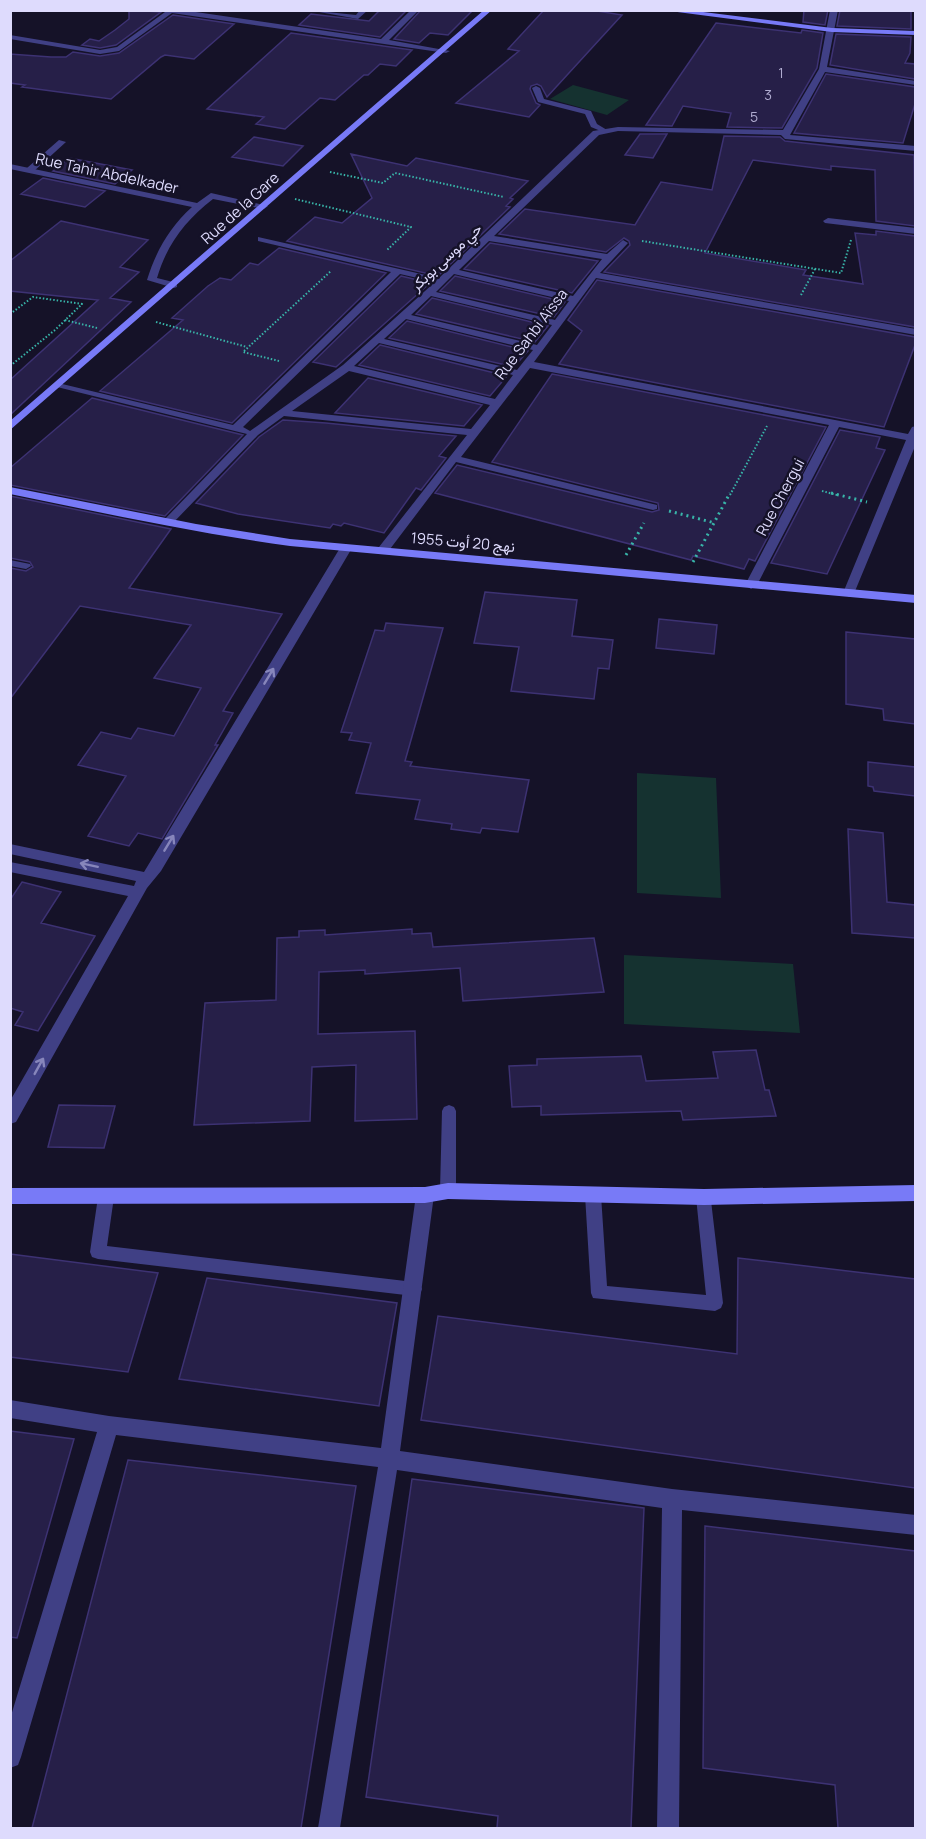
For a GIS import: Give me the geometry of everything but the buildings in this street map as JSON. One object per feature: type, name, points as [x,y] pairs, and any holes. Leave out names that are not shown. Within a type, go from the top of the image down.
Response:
[{"type":"street","points":[[311,10],[358,17],[365,10]]},
{"type":"street","points":[[383,42],[416,10]]},
{"type":"street","name":"Rue de la Gare","points":[[10,428],[277,195],[306,167],[446,51],[489,10]]},
{"type":"street","points":[[665,10],[717,14],[832,30],[915,33]]},
{"type":"street","points":[[786,133],[823,69],[834,10]]},
{"type":"street","points":[[10,37],[100,51],[114,51],[168,11],[191,12],[446,51]]},
{"type":"street","points":[[823,69],[915,83]]},
{"type":"street","points":[[603,130],[786,133],[915,142]]},
{"type":"street","name":"حي موسى بوبكر","points":[[168,522],[254,433],[347,367],[488,238],[591,136],[603,130]]},
{"type":"street","points":[[786,133],[915,149]]},
{"type":"street","name":"Rue Tahir Abdelkader","points":[[10,166],[198,206]]},
{"type":"street","points":[[174,285],[152,279],[157,258],[170,234],[198,206],[211,196],[264,206]]},
{"type":"street","points":[[828,221],[915,231]]},
{"type":"street","points":[[488,238],[608,257]]},
{"type":"street","points":[[261,239],[441,281]]},
{"type":"street","name":"Rue Sahbi Aïssa","points":[[383,550],[472,432],[540,349],[608,257],[623,243]]},
{"type":"street","points":[[235,429],[398,271]]},
{"type":"street","points":[[453,271],[577,300]]},
{"type":"street","points":[[594,275],[915,332]]},
{"type":"street","points":[[429,293],[558,324]]},
{"type":"street","points":[[404,316],[540,349]]},
{"type":"street","points":[[378,340],[520,374]]},
{"type":"street","points":[[528,364],[836,423],[914,435],[849,593]]},
{"type":"street","points":[[347,367],[497,403]]},
{"type":"street","points":[[58,386],[254,433]]},
{"type":"street","points":[[283,413],[472,432]]},
{"type":"street","name":"Rue Chergui","points":[[751,585],[836,423]]},
{"type":"street","points":[[452,458],[652,507]]},
{"type":"street","name":"نهج 20 أوت 1955","points":[[10,490],[168,522],[346,548],[915,599]]},
{"type":"street","points":[[10,1117],[146,878],[156,867],[346,548]]},
{"type":"street","points":[[10,849],[146,878]]},
{"type":"street","points":[[10,867],[138,892]]},
{"type":"street","points":[[10,1196],[425,1195],[448,1191],[704,1197],[915,1193]]},
{"type":"street","points":[[329,1828],[389,1459],[414,1289],[425,1195]]},
{"type":"street","points":[[10,1409],[109,1425],[389,1459],[672,1499],[915,1525]]},
{"type":"street","points":[[10,1757],[109,1425]]},
{"type":"street","points":[[668,1828],[672,1499]]},
{"type":"lane","points":[[536,88],[541,100],[588,113],[594,125],[603,130]]},
{"type":"lane","points":[[30,170],[62,142]]},
{"type":"lane","points":[[10,563],[26,566]]},
{"type":"lane","points":[[448,1191],[449,1111]]},
{"type":"lane","points":[[593,1195],[599,1293],[715,1303],[704,1197]]},
{"type":"lane","points":[[106,1197],[98,1252],[414,1289]]},
{"type":"path","points":[[306,167],[383,183],[395,174],[525,201]]},
{"type":"path","points":[[277,195],[411,227],[371,265]]},
{"type":"path","points":[[623,243],[626,238],[841,273],[855,225]]},
{"type":"path","points":[[298,366],[243,352],[345,259]]},
{"type":"path","points":[[792,310],[815,269]]},
{"type":"path","points":[[10,314],[33,297],[82,304],[10,366]]},
{"type":"path","points":[[135,317],[248,347]]},
{"type":"path","points":[[64,320],[118,332]]},
{"type":"path","points":[[10,361],[15,362]]},
{"type":"path","points":[[684,578],[775,411]]},
{"type":"path","points":[[804,487],[885,506]]},
{"type":"path","points":[[617,571],[652,507],[715,523]]},
{"type":"green space","points":[[573,85],[629,100],[607,115],[550,99]]},
{"type":"green space","points":[[637,773],[716,778],[721,898],[637,893]]},
{"type":"green space","points":[[624,955],[793,964],[800,1033],[624,1024]]}]
